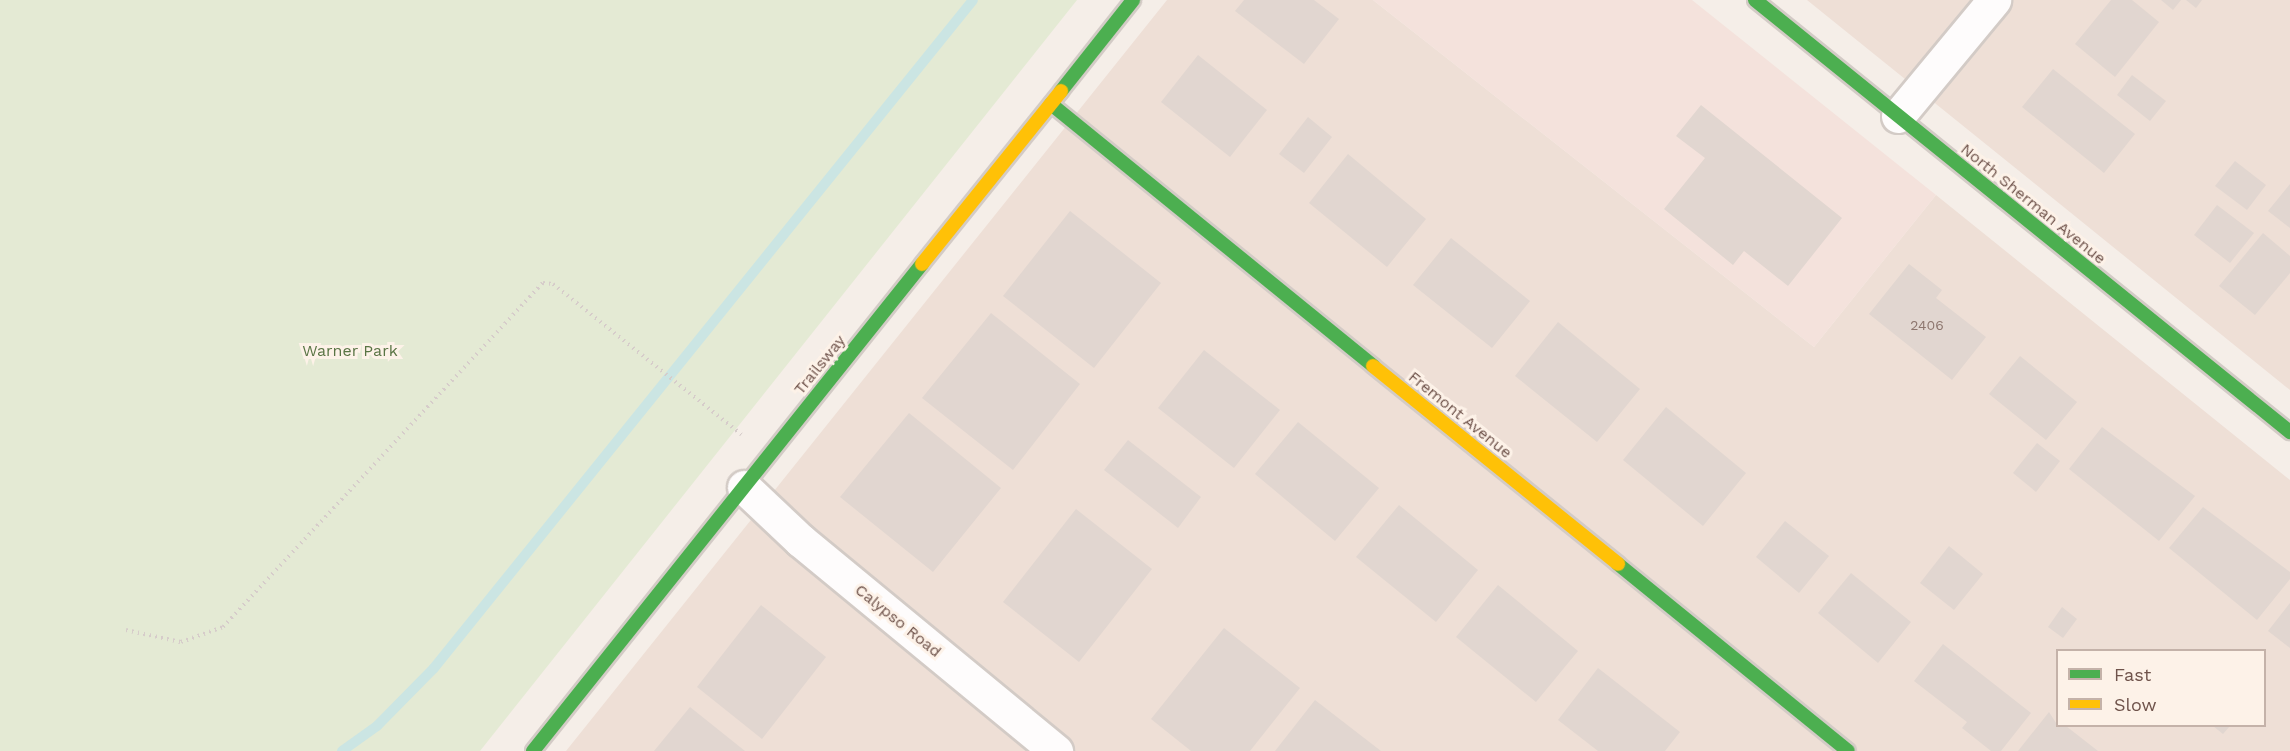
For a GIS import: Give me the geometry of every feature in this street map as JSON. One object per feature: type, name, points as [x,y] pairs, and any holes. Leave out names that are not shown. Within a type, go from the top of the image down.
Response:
[{"type":"street","name":"Trailsway","points":[[533,751],[1133,0]]},
{"type":"street","name":"North Sherman Avenue","points":[[1755,0],[2289,428]]},
{"type":"street","points":[[1898,116],[1994,0]]},
{"type":"street","name":"Fremont Avenue","points":[[1052,104],[1848,751]]},
{"type":"street","name":"Calypso Road","points":[[744,487],[800,540],[1056,751]]},
{"type":"path","points":[[126,630],[181,642],[223,627],[543,283],[553,284],[680,388],[741,434]]},
{"type":"shaded area","points":[[1167,0],[1373,0],[1814,347],[1936,195],[2290,480],[2290,751],[566,751]]},
{"type":"shaded area","points":[[1373,0],[1692,0],[1936,195],[1814,347]]},
{"type":"shaded area","points":[[1807,0],[2290,0],[2290,390],[2034,183]]},
{"type":"green space","name":"Warner Park","points":[[0,0],[1077,0],[480,751],[0,751]]},
{"type":"building","points":[[1244,0],[1314,0],[1339,19],[1304,64],[1235,11]]},
{"type":"building","points":[[2111,0],[2132,0],[2159,22],[2115,77],[2075,44]]},
{"type":"building","points":[[2161,0],[2181,0],[2173,10]]},
{"type":"building","points":[[2186,0],[2202,0],[2196,8]]},
{"type":"building","points":[[1198,55],[1267,110],[1230,157],[1161,102]]},
{"type":"building","points":[[2053,69],[2135,134],[2104,173],[2022,107]]},
{"type":"building","points":[[2132,75],[2166,101],[2150,121],[2117,95]]},
{"type":"building","points":[[1701,105],[1842,218],[1788,286],[1744,251],[1733,265],[1664,209],[1705,158],[1676,136]]},
{"type":"building","points":[[1308,117],[1332,137],[1304,173],[1279,154]]},
{"type":"building","points":[[1348,154],[1426,219],[1387,267],[1309,203]]},
{"type":"building","points":[[2235,161],[2266,185],[2247,210],[2215,186]]},
{"type":"building","points":[[2290,184],[2290,228],[2268,211]]},
{"type":"building","points":[[2217,205],[2254,233],[2230,263],[2194,235]]},
{"type":"building","points":[[1070,211],[1161,283],[1094,368],[1003,296]]},
{"type":"building","points":[[2263,233],[2290,256],[2290,273],[2255,315],[2219,286]]},
{"type":"building","points":[[1451,238],[1530,301],[1492,348],[1413,285]]},
{"type":"building","points":[[1909,264],[1942,290],[1936,298],[1986,337],[1952,380],[1869,314]]},
{"type":"building","points":[[991,313],[1080,384],[1013,470],[922,398]]},
{"type":"building","points":[[1558,322],[1640,389],[1597,442],[1515,376]]},
{"type":"building","points":[[1204,350],[1280,410],[1234,468],[1158,408]]},
{"type":"building","points":[[2020,356],[2077,402],[2046,440],[1989,394]]},
{"type":"building","points":[[1666,407],[1746,473],[1703,526],[1623,460]]},
{"type":"building","points":[[909,413],[1001,488],[933,572],[840,497]]},
{"type":"building","points":[[1298,422],[1379,488],[1335,541],[1255,474]]},
{"type":"building","points":[[2102,427],[2195,496],[2159,541],[2069,469]]},
{"type":"building","points":[[1128,440],[1201,497],[1178,528],[1104,470]]},
{"type":"building","points":[[2037,443],[2060,461],[2036,492],[2013,473]]},
{"type":"building","points":[[1399,505],[1478,570],[1436,622],[1356,557]]},
{"type":"building","points":[[2203,507],[2290,572],[2290,579],[2257,620],[2169,548]]},
{"type":"building","points":[[1076,509],[1152,569],[1079,662],[1003,602]]},
{"type":"building","points":[[1785,521],[1829,556],[1799,593],[1756,557]]},
{"type":"building","points":[[1949,546],[1983,574],[1954,610],[1920,583]]},
{"type":"building","points":[[1851,573],[1911,622],[1878,663],[1818,613]]},
{"type":"building","points":[[1498,585],[1578,651],[1536,702],[1456,637]]},
{"type":"building","points":[[2290,603],[2290,648],[2268,631]]},
{"type":"building","points":[[761,605],[826,657],[762,739],[697,687]]},
{"type":"building","points":[[2062,607],[2077,619],[2063,638],[2048,627]]},
{"type":"building","points":[[1224,628],[1300,688],[1250,751],[1191,751],[1151,719]]},
{"type":"building","points":[[1943,644],[2031,713],[2001,751],[1991,751],[1962,728],[1967,722],[1914,681]]},
{"type":"building","points":[[1598,668],[1680,732],[1665,751],[1598,751],[1558,720]]},
{"type":"building","points":[[1315,700],[1381,751],[1275,751]]},
{"type":"building","points":[[690,707],[745,751],[654,751]]},
{"type":"building","points":[[2049,712],[2056,727],[2067,727],[2098,751],[2018,751]]},
{"type":"building","points":[[2214,727],[2229,727],[2223,734]]},
{"type":"waterway","points":[[342,751],[377,726],[434,668],[973,0]]},
{"type":"traffic: fast","points":[[1061,91],[1133,0]]},
{"type":"traffic: fast","points":[[1755,0],[2290,432]]},
{"type":"traffic: fast","points":[[1051,104],[1373,366]]},
{"type":"traffic: fast","points":[[533,751],[922,264]]},
{"type":"traffic: fast","points":[[1618,564],[1848,751]]},
{"type":"traffic: slow","points":[[922,264],[1061,91]]},
{"type":"traffic: slow","points":[[1373,366],[1618,564]]}]
